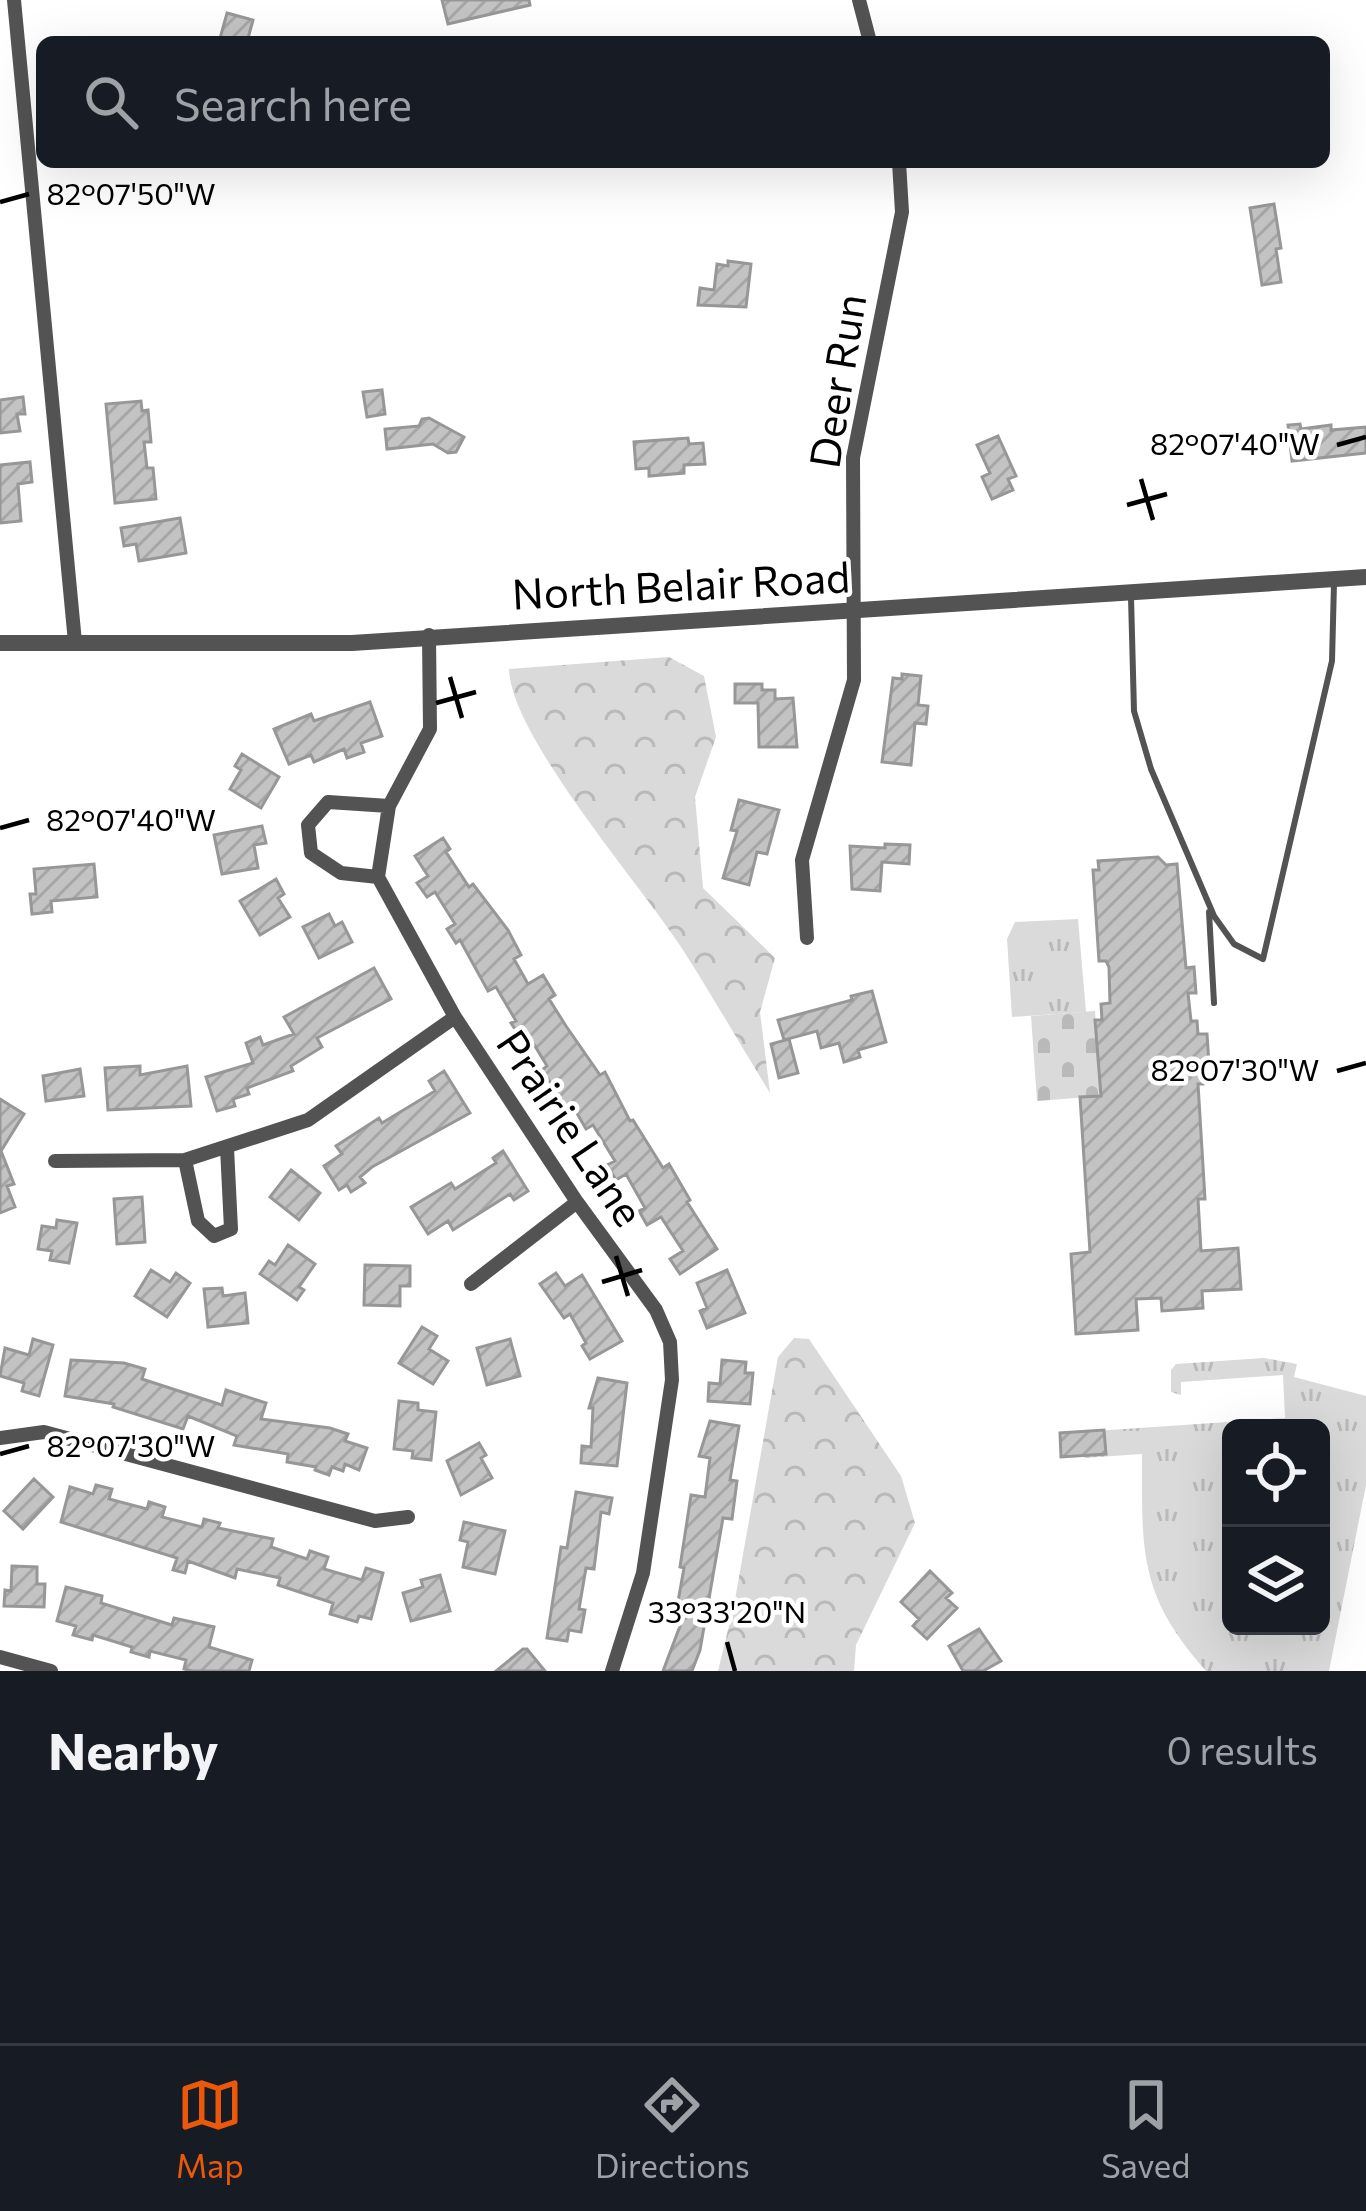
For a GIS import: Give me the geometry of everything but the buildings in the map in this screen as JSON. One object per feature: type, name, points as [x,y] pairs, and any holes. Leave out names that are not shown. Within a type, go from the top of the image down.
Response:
[{"type":"street","points":[[14,0],[75,643]]},
{"type":"street","points":[[859,0],[868,36]]},
{"type":"street","name":"Deer Run","points":[[807,938],[802,860],[854,680],[853,458],[902,212],[899,168]]},
{"type":"street","name":"North Belair Road","points":[[0,644],[352,643],[1366,577]]},
{"type":"street","points":[[389,806],[328,802],[308,825],[311,853],[341,873],[378,877],[389,806],[430,729],[429,635]]},
{"type":"street","name":"Prairie Lane","points":[[378,877],[454,1017],[577,1202],[656,1310],[670,1342],[672,1380],[643,1573],[612,1671]]},
{"type":"street","points":[[55,1161],[185,1160],[308,1120],[454,1017]]},
{"type":"street","points":[[185,1160],[198,1221],[214,1236],[231,1229],[227,1148]]},
{"type":"street","points":[[471,1284],[577,1202]]},
{"type":"street","points":[[0,1438],[44,1432],[375,1521],[408,1517]]},
{"type":"street","points":[[0,1657],[51,1671]]},
{"type":"lane","points":[[1131,593],[1138,724],[1150,769],[1208,903],[1234,944],[1263,958],[1332,661],[1334,579]]},
{"type":"lane","points":[[1208,903],[1214,1003]]},
{"type":"green space","points":[[669,657],[704,676],[716,737],[695,797],[703,888],[775,958],[760,1012],[770,1093],[683,950],[554,771],[515,698],[509,669]]},
{"type":"green space","points":[[1078,919],[1086,1012],[1012,1017],[1007,939],[1015,922]]},
{"type":"green space","points":[[1095,1011],[1101,1096],[1037,1101],[1031,1016]]},
{"type":"green space","points":[[794,1338],[809,1339],[901,1476],[915,1523],[856,1645],[854,1671],[718,1671],[778,1357]]},
{"type":"green space","points":[[1264,1358],[1297,1364],[1294,1377],[1366,1396],[1366,1485],[1329,1671],[1206,1671],[1167,1619],[1148,1570],[1144,1545],[1142,1454],[1084,1458],[1080,1432],[1222,1422],[1222,1635],[1330,1635],[1330,1419],[1270,1419],[1285,1418],[1283,1375],[1181,1382],[1181,1395],[1171,1392],[1171,1370],[1176,1364]]}]
